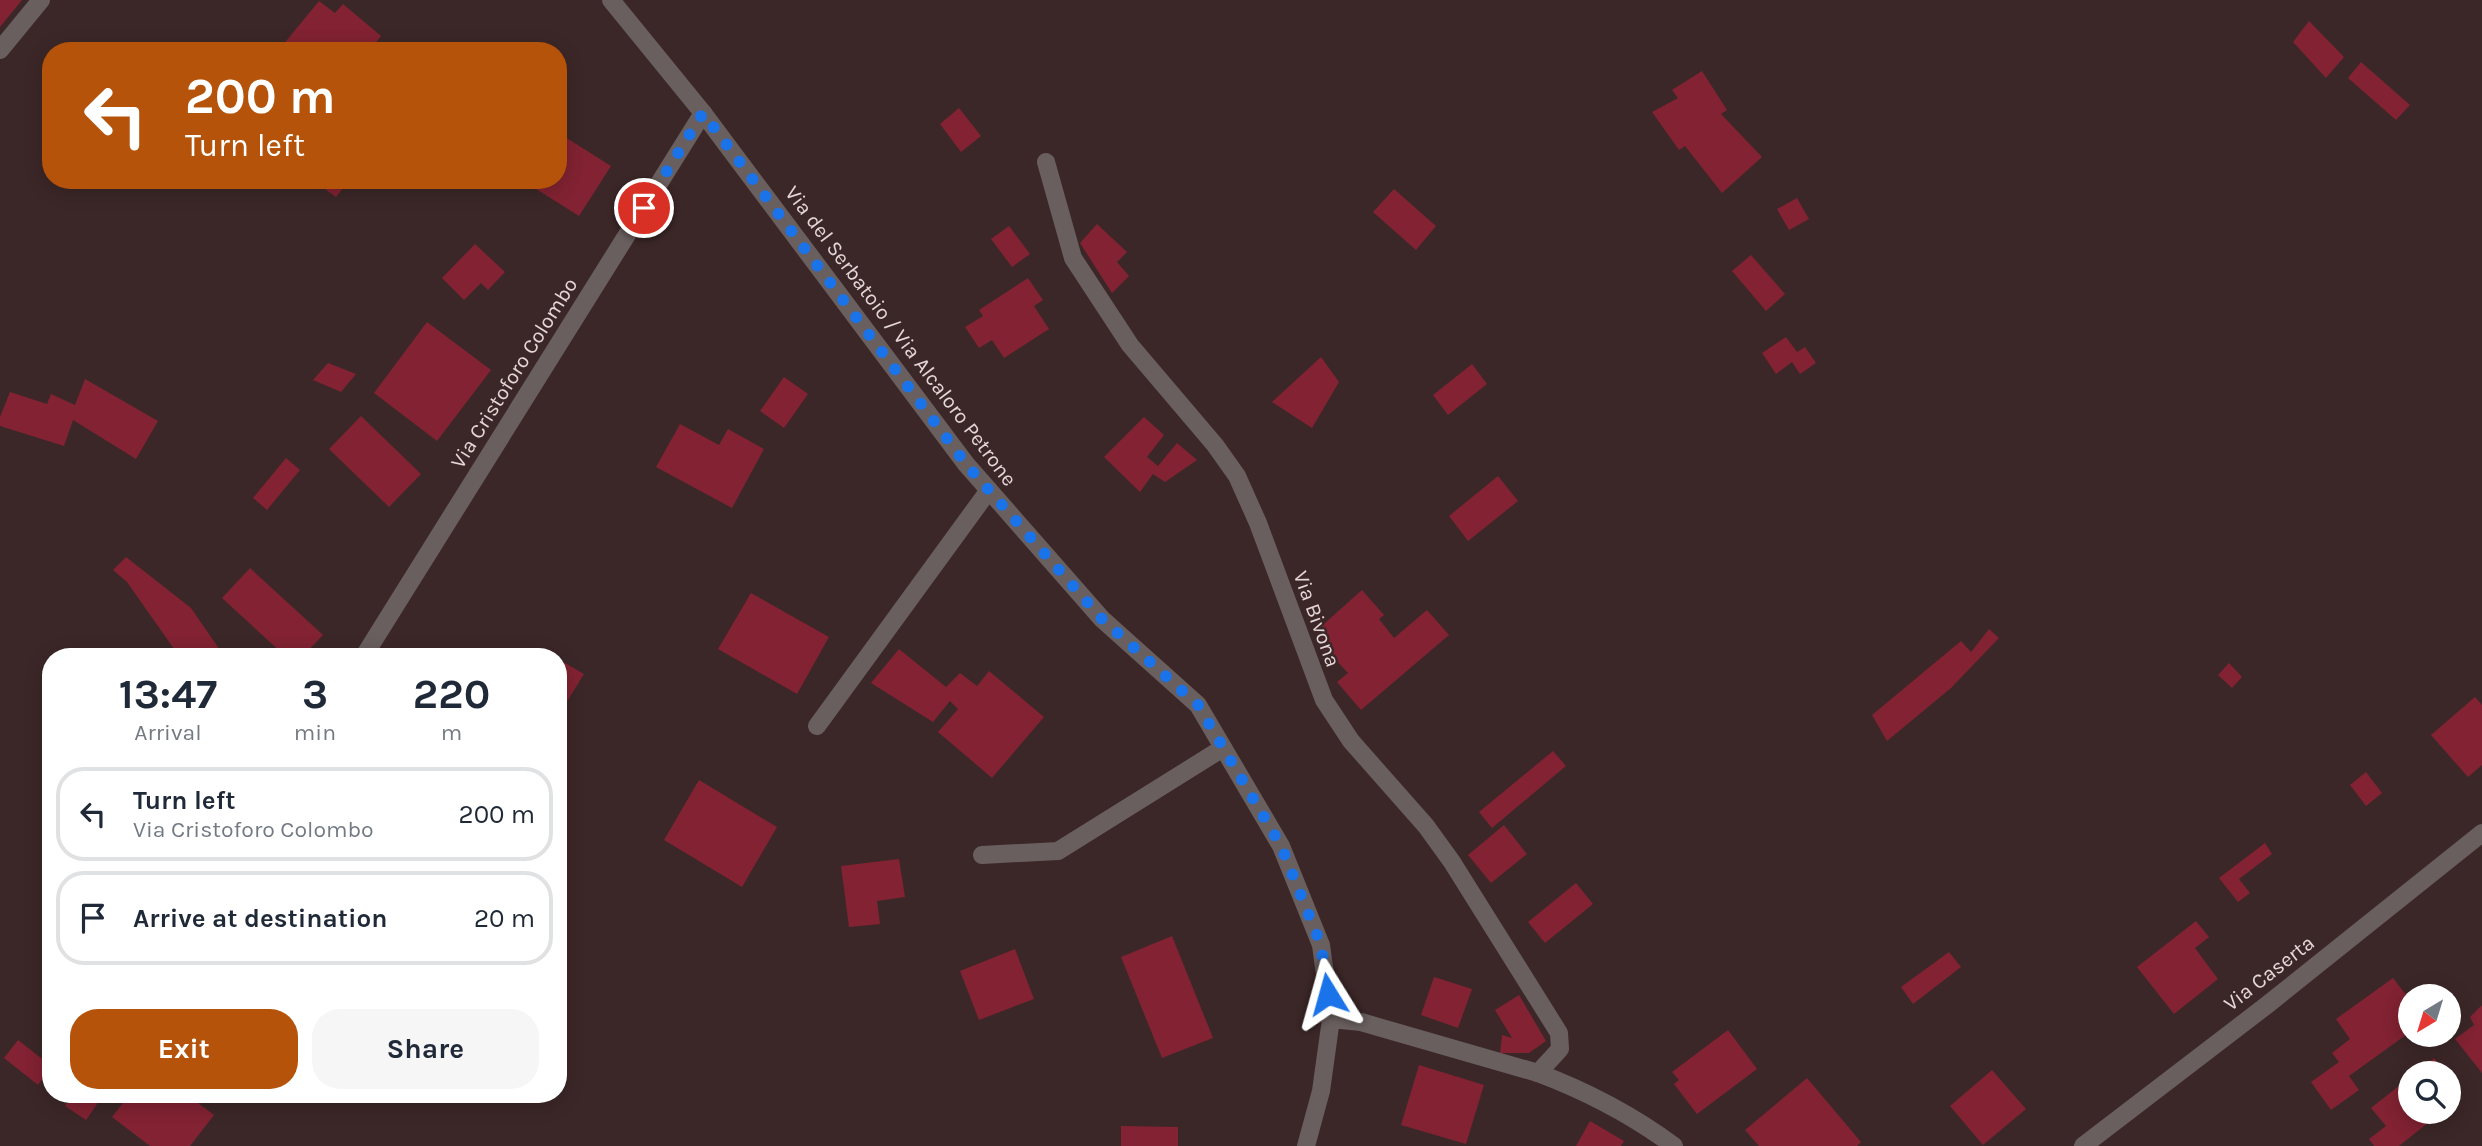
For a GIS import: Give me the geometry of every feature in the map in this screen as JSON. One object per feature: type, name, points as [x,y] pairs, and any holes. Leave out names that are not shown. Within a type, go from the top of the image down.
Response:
[{"type":"street","points":[[0,50],[41,0]]},
{"type":"street","name":"Via del Serbatoio / Via Alcaloro Petrone","points":[[611,0],[703,113],[966,464],[1102,619],[1198,705],[1281,846],[1321,945],[1331,1019],[1321,1091],[1306,1146]]},
{"type":"street","name":"Via Cristoforo Colombo","points":[[369,648],[703,113]]},
{"type":"street","name":"Via Bivona","points":[[1045,162],[1073,258],[1130,345],[1215,445],[1237,476],[1258,523],[1324,700],[1351,741],[1426,826],[1452,862],[1559,1033],[1560,1049],[1538,1073]]},
{"type":"street","points":[[817,726],[989,490]]},
{"type":"street","points":[[982,855],[1058,851],[1223,748]]},
{"type":"street","name":"Via Caserta","points":[[2083,1146],[2267,1005],[2482,834]]},
{"type":"street","points":[[1331,1019],[1361,1022],[1538,1073],[1564,1083],[1641,1122],[1674,1146]]},
{"type":"building","points":[[0,0],[22,0],[0,27]]},
{"type":"building","points":[[319,1],[335,13],[343,4],[381,36],[376,42],[285,42]]},
{"type":"building","points":[[2309,21],[2344,57],[2326,78],[2293,42]]},
{"type":"building","points":[[2361,62],[2410,105],[2396,120],[2348,78]]},
{"type":"building","points":[[1702,71],[1727,110],[1721,114],[1762,157],[1722,193],[1685,146],[1679,150],[1652,112],[1678,98],[1672,90]]},
{"type":"building","points":[[959,108],[981,136],[961,152],[940,124]]},
{"type":"building","points":[[567,138],[611,166],[579,216],[536,189],[567,189]]},
{"type":"building","points":[[325,189],[342,189],[336,197]]},
{"type":"building","points":[[1394,189],[1436,226],[1416,250],[1373,212]]},
{"type":"building","points":[[1797,198],[1809,219],[1789,230],[1777,209]]},
{"type":"building","points":[[1097,224],[1127,252],[1117,262],[1129,276],[1112,293],[1080,243]]},
{"type":"building","points":[[1009,226],[1030,254],[1012,267],[991,239]]},
{"type":"building","points":[[475,244],[505,272],[488,290],[481,283],[464,300],[442,278]]},
{"type":"building","points":[[1751,255],[1785,294],[1766,311],[1732,271]]},
{"type":"building","points":[[1028,278],[1043,300],[1034,306],[1049,329],[1004,358],[992,340],[979,348],[965,327],[983,316],[979,310]]},
{"type":"building","points":[[427,322],[491,370],[437,441],[374,393]]},
{"type":"building","points":[[1786,337],[1797,352],[1805,347],[1816,363],[1800,374],[1792,362],[1776,374],[1762,353]]},
{"type":"building","points":[[1321,357],[1339,382],[1312,428],[1272,402]]},
{"type":"building","points":[[328,363],[356,374],[341,392],[313,380]]},
{"type":"building","points":[[1472,364],[1487,384],[1448,415],[1433,395]]},
{"type":"building","points":[[784,377],[808,394],[784,428],[760,411]]},
{"type":"building","points":[[85,379],[158,421],[136,459],[73,420],[64,446],[0,426],[0,417],[10,392],[47,404],[51,394],[75,405]]},
{"type":"building","points":[[361,416],[421,474],[389,507],[329,449]]},
{"type":"building","points":[[1144,417],[1164,435],[1147,457],[1158,466],[1177,443],[1197,460],[1165,482],[1153,474],[1140,492],[1104,457]]},
{"type":"building","points":[[680,424],[719,445],[728,429],[764,449],[732,508],[656,467]]},
{"type":"building","points":[[286,458],[300,470],[267,510],[253,498]]},
{"type":"building","points":[[1498,476],[1518,501],[1468,541],[1449,516]]},
{"type":"building","points":[[126,557],[191,608],[219,648],[173,648],[127,582],[113,570]]},
{"type":"building","points":[[250,568],[323,635],[311,648],[276,648],[222,598]]},
{"type":"building","points":[[1362,590],[1384,615],[1379,619],[1394,638],[1427,610],[1449,635],[1361,710],[1337,682],[1348,673],[1334,658],[1328,664],[1316,631]]},
{"type":"building","points":[[751,593],[829,637],[797,694],[718,649]]},
{"type":"building","points":[[1989,629],[1999,638],[1951,688],[1887,741],[1872,715],[1961,641],[1971,652]]},
{"type":"building","points":[[899,649],[946,687],[960,673],[977,686],[989,671],[1044,717],[992,778],[938,732],[958,709],[950,701],[933,722],[871,683]]},
{"type":"building","points":[[2229,663],[2242,677],[2232,688],[2218,675]]},
{"type":"building","points":[[567,664],[584,674],[567,701]]},
{"type":"building","points":[[2475,697],[2482,705],[2482,765],[2468,777],[2431,735]]},
{"type":"building","points":[[1553,751],[1566,766],[1492,828],[1479,812]]},
{"type":"building","points":[[2366,772],[2382,793],[2366,806],[2350,785]]},
{"type":"building","points":[[699,780],[777,827],[742,887],[664,840]]},
{"type":"building","points":[[1504,825],[1527,854],[1491,883],[1468,855]]},
{"type":"building","points":[[2265,843],[2272,854],[2239,879],[2250,893],[2238,902],[2219,878]]},
{"type":"building","points":[[899,859],[905,897],[877,901],[880,924],[849,927],[841,866]]},
{"type":"building","points":[[1576,883],[1593,904],[1545,943],[1528,922]]},
{"type":"building","points":[[2196,921],[2209,937],[2195,948],[2218,979],[2174,1014],[2137,967]]},
{"type":"building","points":[[1172,936],[1213,1038],[1162,1058],[1121,957]]},
{"type":"building","points":[[1015,949],[1034,999],[979,1020],[960,971]]},
{"type":"building","points":[[1949,952],[1961,967],[1913,1004],[1901,987]]},
{"type":"building","points":[[1434,977],[1472,989],[1458,1028],[1421,1015]]},
{"type":"building","points":[[2393,978],[2398,984],[2398,1041],[2349,1076],[2359,1090],[2331,1110],[2311,1082],[2339,1062],[2332,1053],[2350,1039],[2336,1019]]},
{"type":"building","points":[[1519,995],[1546,1041],[1529,1053],[1500,1053],[1502,1035],[1512,1038],[1495,1010]]},
{"type":"building","points":[[2482,1005],[2482,1073],[2461,1047],[2461,1035],[2474,1025],[2470,1017]]},
{"type":"building","points":[[1728,1030],[1757,1069],[1697,1114],[1674,1084],[1679,1080],[1672,1072]]},
{"type":"building","points":[[18,1040],[42,1059],[42,1079],[38,1085],[4,1058]]},
{"type":"building","points":[[1419,1065],[1484,1085],[1466,1144],[1401,1125]]},
{"type":"building","points":[[1992,1070],[2026,1109],[1983,1145],[1950,1106]]},
{"type":"building","points":[[1807,1078],[1861,1142],[1857,1146],[1759,1146],[1745,1130]]},
{"type":"building","points":[[2398,1087],[2398,1124],[2427,1124],[2399,1146],[2374,1146],[2369,1139],[2386,1126],[2371,1108]]},
{"type":"building","points":[[67,1103],[98,1103],[86,1120],[65,1106]]},
{"type":"building","points":[[123,1103],[198,1103],[214,1115],[190,1146],[150,1146],[112,1117]]},
{"type":"building","points":[[1590,1121],[1624,1141],[1621,1146],[1576,1146]]},
{"type":"building","points":[[1121,1126],[1178,1127],[1178,1146],[1121,1146]]},
{"type":"route","points":[[644,208],[703,113],[966,464],[1102,619],[1198,705],[1281,846],[1321,945],[1328,994]]}]
